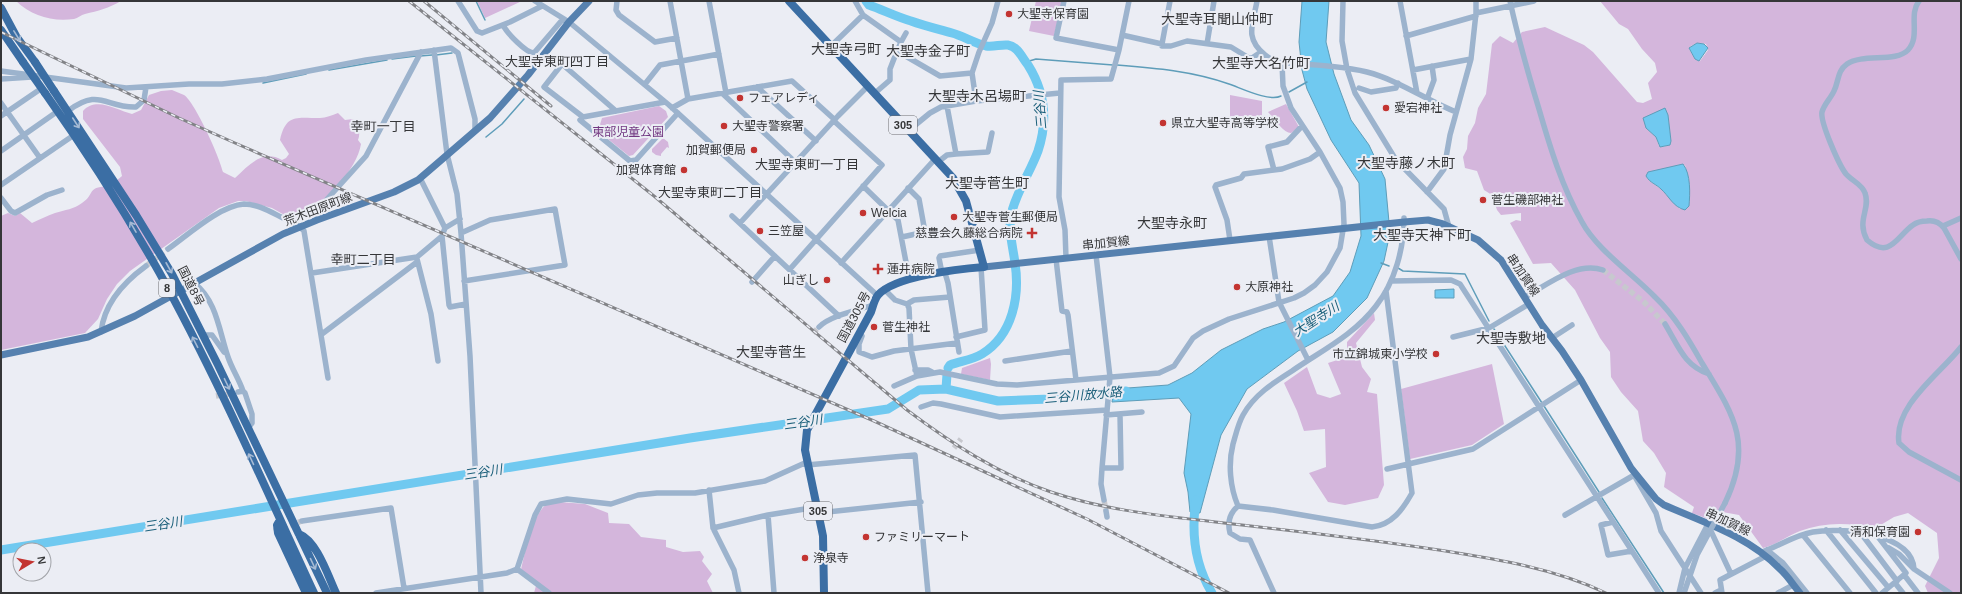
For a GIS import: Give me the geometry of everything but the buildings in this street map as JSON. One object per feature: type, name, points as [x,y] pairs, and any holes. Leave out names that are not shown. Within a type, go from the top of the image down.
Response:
[{"type":"highway","name":"305","points":[[791,1],[937,160],[960,188],[970,213],[980,250],[982,267]]},
{"type":"highway","name":"国道8号","points":[[1,8],[16,36],[35,62],[47,91],[58,112],[116,198],[172,296],[280,519],[314,593]]},
{"type":"highway","name":"国道8号","points":[[1,30],[23,62],[47,91],[68,111],[145,229],[203,335],[327,593]]},
{"type":"highway","name":"国道305号","points":[[824,593],[824,548],[807,463],[805,439],[807,430],[878,296],[884,289],[909,278],[982,267]]},
{"type":"highway","points":[[280,519],[277,525],[278,533],[306,593]]},
{"type":"highway","points":[[299,534],[305,536],[312,544],[336,593]]},
{"type":"main road","name":"荒木田原町線","points":[[1,355],[88,337],[101,332],[135,316],[300,226],[394,192],[420,178],[490,118],[528,75],[566,20],[589,1]]},
{"type":"main road","name":"串加賀線","points":[[982,267],[1403,221],[1428,220],[1449,227],[1472,237],[1488,247],[1501,260],[1581,380],[1625,459],[1635,474],[1660,502],[1708,524],[1732,533],[1765,553],[1783,571],[1800,593]]},
{"type":"street","points":[[458,1],[479,32],[484,33],[542,6]]},
{"type":"street","points":[[535,1],[566,20],[645,84],[878,296]]},
{"type":"street","points":[[617,1],[616,10],[619,15],[655,42],[677,38]]},
{"type":"street","points":[[670,1],[688,99]]},
{"type":"street","points":[[709,1],[724,93],[796,162]]},
{"type":"street","points":[[855,1],[863,15],[901,42]]},
{"type":"street","points":[[976,101],[972,74],[979,52],[992,23],[998,1]]},
{"type":"street","points":[[1064,1],[1056,38],[1119,51]]},
{"type":"street","points":[[1066,258],[1065,230],[1059,197],[1060,93],[1062,79],[1111,79],[1114,73],[1129,1]]},
{"type":"street","points":[[1162,44],[1170,1]]},
{"type":"street","points":[[1207,44],[1214,1]]},
{"type":"street","points":[[1257,1],[1252,40],[1256,48],[1270,59],[1289,64],[1344,68],[1366,72],[1398,83],[1426,99],[1456,112]]},
{"type":"street","points":[[1343,1],[1342,41],[1344,68],[1358,98],[1396,160],[1444,209],[1449,227]]},
{"type":"street","points":[[1400,1],[1417,93]]},
{"type":"street","points":[[1427,192],[1444,169],[1456,112],[1472,59],[1476,1]]},
{"type":"street","points":[[1406,36],[1511,4],[1534,1]]},
{"type":"street","points":[[1919,1],[1913,12],[1913,40],[1909,49],[1900,54],[1865,58],[1848,64],[1839,71],[1835,88],[1823,108],[1822,114],[1827,131],[1845,171],[1863,188],[1865,192],[1866,204],[1862,221],[1867,240],[1879,247],[1886,248],[1898,241],[1908,229],[1917,222],[1931,221],[1943,226],[1961,259]]},
{"type":"street","points":[[1511,4],[1520,46],[1547,135],[1565,184],[1582,222],[1597,241],[1665,307],[1678,325],[1729,408],[1738,440],[1737,472],[1725,503],[1696,555],[1684,593]]},
{"type":"street","points":[[831,46],[863,15]]},
{"type":"street","points":[[503,25],[508,33],[528,52],[532,53],[536,52],[566,20]]},
{"type":"street","points":[[874,93],[890,80],[890,69],[906,33]]},
{"type":"street","points":[[1122,35],[1162,44],[1162,46],[1171,46],[1187,41],[1234,48],[1249,58],[1252,58],[1261,52]]},
{"type":"street","points":[[1,71],[126,88],[189,84],[222,84],[267,79],[361,61],[451,48],[458,52],[475,119],[475,130]]},
{"type":"street","points":[[434,50],[447,154],[457,194],[460,219],[475,460],[481,593]]},
{"type":"street","points":[[897,51],[940,76],[972,74]]},
{"type":"street","points":[[317,220],[320,207],[366,156],[422,52]]},
{"type":"street","points":[[645,84],[660,65],[718,54]]},
{"type":"street","points":[[1413,70],[1472,59]]},
{"type":"street","points":[[894,386],[916,373],[933,372],[951,373],[1006,385],[1110,379],[1159,373],[1174,366],[1193,338],[1203,331],[1229,319],[1280,305],[1304,293],[1315,285],[1327,272],[1340,248],[1345,228],[1343,202],[1340,188],[1320,152],[1291,108],[1286,96],[1282,78],[1282,63]]},
{"type":"street","points":[[616,111],[562,64],[544,87],[583,117],[616,111],[665,102]]},
{"type":"street","points":[[1426,99],[1434,80],[1432,66]]},
{"type":"street","points":[[1,78],[26,78],[35,76]]},
{"type":"street","points":[[672,108],[688,99],[792,81],[882,165],[790,269]]},
{"type":"street","points":[[1358,98],[1361,89],[1371,92],[1396,88],[1398,83]]},
{"type":"street","points":[[740,223],[834,120],[868,86]]},
{"type":"street","points":[[68,111],[79,103],[98,99],[136,107],[144,100],[146,87]]},
{"type":"street","points":[[757,87],[816,141]]},
{"type":"street","points":[[1,116],[47,91]]},
{"type":"street","points":[[908,130],[930,113],[947,106],[976,101],[1060,93]]},
{"type":"street","points":[[1,103],[40,158]]},
{"type":"street","points":[[947,106],[956,154]]},
{"type":"street","points":[[1,151],[58,112]]},
{"type":"street","points":[[583,117],[580,120],[630,161],[636,160],[678,113]]},
{"type":"street","points":[[1274,170],[1268,147],[1287,142],[1302,126]]},
{"type":"street","points":[[841,263],[908,188],[937,160],[947,155],[988,152],[992,133]]},
{"type":"street","points":[[1,185],[74,135]]},
{"type":"street","points":[[1230,240],[1229,229],[1215,187],[1216,185],[1241,178],[1244,174],[1274,170],[1310,158],[1320,152]]},
{"type":"street","points":[[420,178],[445,228]]},
{"type":"street","points":[[863,186],[898,220],[909,278]]},
{"type":"street","points":[[902,237],[925,232],[919,199],[908,188]]},
{"type":"street","points":[[1,198],[11,211],[16,213],[48,195],[62,190]]},
{"type":"street","points":[[168,249],[216,215],[237,205],[245,204],[263,208],[300,226],[304,231],[312,273],[328,378]]},
{"type":"street","points":[[461,233],[490,220],[555,209],[565,265],[464,281]]},
{"type":"street","points":[[732,216],[839,316]]},
{"type":"street","points":[[1943,226],[1961,218]]},
{"type":"street","points":[[322,334],[417,260],[442,236],[445,228],[460,219]]},
{"type":"street","points":[[1238,506],[1232,486],[1230,470],[1231,451],[1243,414],[1253,401],[1270,385],[1345,337],[1376,306],[1391,280],[1403,242],[1403,221]]},
{"type":"street","points":[[442,236],[449,305],[450,307],[466,304]]},
{"type":"street","points":[[1269,236],[1280,305],[1308,360]]},
{"type":"street","points":[[959,352],[950,297],[939,258],[940,256],[980,250]]},
{"type":"street","points":[[1096,255],[1110,379],[1101,484],[1104,500]]},
{"type":"street","points":[[752,282],[776,256]]},
{"type":"street","points":[[1056,259],[1062,311],[1067,312],[1068,315],[1076,380]]},
{"type":"street","points":[[312,273],[417,260]]},
{"type":"street","points":[[417,260],[431,314],[438,361]]},
{"type":"street","points":[[101,332],[102,322],[122,286],[146,266]]},
{"type":"street","points":[[956,336],[985,330],[982,267]]},
{"type":"street","points":[[1525,297],[1576,270],[1590,267],[1603,270]]},
{"type":"street","points":[[1391,280],[1455,281],[1463,288],[1488,328],[1541,406],[1597,497],[1659,593]]},
{"type":"street","points":[[194,283],[202,289],[210,301],[228,359],[253,421],[248,428]]},
{"type":"street","points":[[884,289],[895,300],[907,304],[914,300],[950,297]]},
{"type":"street","points":[[1238,506],[1273,510],[1336,522],[1379,526],[1390,521],[1403,508],[1412,492],[1394,367],[1386,291]]},
{"type":"street","points":[[907,304],[909,308],[911,349],[916,373]]},
{"type":"street","points":[[1453,337],[1488,328],[1529,304]]},
{"type":"street","points":[[819,327],[839,316],[872,307],[873,317],[860,340],[859,352],[872,357],[894,351],[957,343]]},
{"type":"street","points":[[1665,324],[1686,359],[1698,370],[1709,374]]},
{"type":"street","points":[[1552,338],[1572,325]]},
{"type":"street","points":[[203,335],[212,335],[228,359]]},
{"type":"street","points":[[1961,347],[1933,375],[1908,408],[1900,421],[1898,438],[1899,443],[1909,452],[1961,480]]},
{"type":"street","points":[[1005,361],[1072,351]]},
{"type":"street","points":[[1387,469],[1473,449],[1581,380]]},
{"type":"street","points":[[921,406],[933,403],[941,404],[1000,417],[1107,411],[1120,414],[1142,412]]},
{"type":"street","points":[[1102,468],[1121,468],[1120,414]]},
{"type":"street","points":[[517,569],[535,514],[541,504],[567,499],[611,504],[644,494],[695,493],[765,480],[807,463],[915,455],[921,502],[928,593]]},
{"type":"street","points":[[1564,515],[1635,474],[1656,513],[1661,530],[1701,593]]},
{"type":"street","points":[[709,490],[713,528],[734,570],[739,593]]},
{"type":"street","points":[[713,528],[768,515],[921,502]]},
{"type":"street","points":[[1238,506],[1231,513],[1228,527],[1230,533],[1240,539],[1250,540],[1274,593]]},
{"type":"street","points":[[302,521],[391,508],[404,588]]},
{"type":"street","points":[[768,515],[774,593]]},
{"type":"street","points":[[1613,522],[1602,525],[1608,555],[1632,551]]},
{"type":"street","points":[[1679,593],[1685,568],[1708,524]]},
{"type":"street","points":[[1708,524],[1731,574]]},
{"type":"street","points":[[1719,592],[1720,580],[1765,553],[1803,535],[1826,530],[1860,532],[1898,545],[1910,555],[1914,569]]},
{"type":"street","points":[[1826,530],[1876,593]]},
{"type":"street","points":[[1840,530],[1886,591],[1905,576]]},
{"type":"street","points":[[1860,532],[1903,593]]},
{"type":"street","points":[[1803,535],[1850,593]]},
{"type":"street","points":[[1879,538],[1904,569],[1906,573],[1905,576],[1918,593]]},
{"type":"street","points":[[1887,548],[1899,554],[1914,569],[1950,593]]},
{"type":"street","points":[[1765,553],[1783,563],[1807,593]]},
{"type":"street","points":[[376,593],[507,573],[517,569]]},
{"type":"street","points":[[517,569],[549,593]]},
{"type":"street","points":[[1778,593],[1793,585]]},
{"type":"green space","points":[[16,1],[121,1],[108,7],[84,14],[75,19],[58,20],[43,17],[29,11]]},
{"type":"green space","points":[[477,1],[522,1],[485,18]]},
{"type":"green space","points":[[1036,1],[1062,1],[1054,36],[1029,31]]},
{"type":"green space","points":[[1600,1],[1961,1],[1961,593],[1928,593],[1925,586],[1939,558],[1937,533],[1908,513],[1894,517],[1874,529],[1846,524],[1809,528],[1763,548],[1739,515],[1717,511],[1711,520],[1692,513],[1694,507],[1664,487],[1666,473],[1654,453],[1643,441],[1638,411],[1621,392],[1611,377],[1610,352],[1600,338],[1575,290],[1551,263],[1533,264],[1510,223],[1516,220],[1521,221],[1521,213],[1501,215],[1497,210],[1492,195],[1484,190],[1477,171],[1465,168],[1463,157],[1467,149],[1468,136],[1475,123],[1478,108],[1486,94],[1492,44],[1500,36],[1513,43],[1522,32],[1545,27],[1584,45],[1593,52],[1637,102],[1643,103],[1652,99],[1648,83],[1657,72],[1655,63],[1642,49],[1628,29],[1619,24]],"holes":[[[1697,43],[1706,44],[1708,50],[1700,61],[1695,59],[1689,49]],[[1668,115],[1671,144],[1663,147],[1659,146],[1656,137],[1646,128]],[[1685,165],[1689,187],[1689,206],[1680,209],[1661,189],[1651,182]]]},
{"type":"green space","points":[[172,90],[184,95],[189,100],[206,131],[223,172],[235,178],[256,160],[262,157],[275,157],[282,160],[286,158],[289,154],[280,140],[282,131],[289,121],[299,118],[322,118],[338,113],[345,120],[353,119],[358,129],[358,140],[361,144],[358,154],[354,164],[340,184],[306,216],[290,218],[272,208],[246,201],[238,201],[219,208],[130,271],[117,284],[107,299],[98,319],[85,333],[1,350],[1,216],[8,213],[15,216],[20,213],[32,223],[55,213],[76,207],[89,197],[94,189],[110,186],[122,176],[120,167],[83,119],[83,111],[88,107],[100,104],[132,114],[141,110],[149,95],[161,91]]},
{"type":"green space","points":[[1230,95],[1262,101],[1262,128],[1237,124],[1237,128],[1230,129]]},
{"type":"green space","points":[[1286,104],[1299,127],[1291,133],[1282,128],[1268,112]]},
{"type":"green space","name":"東部児童公園","points":[[659,106],[666,111],[668,117],[633,155],[629,156],[598,131],[602,118]]},
{"type":"green space","points":[[663,138],[668,142],[669,148],[667,147],[661,156],[656,155],[652,152],[652,149]]},
{"type":"green space","points":[[1374,313],[1375,320],[1356,343],[1362,367],[1371,379],[1367,392],[1377,394],[1384,485],[1378,498],[1345,505],[1328,502],[1309,473],[1326,467],[1325,429],[1304,431],[1297,411],[1284,383],[1307,367],[1317,394],[1330,398],[1341,394],[1328,363],[1347,357],[1347,342]]},
{"type":"green space","points":[[990,358],[990,380],[961,374],[962,368]]},
{"type":"green space","points":[[1492,364],[1504,424],[1472,445],[1410,459],[1401,389]]},
{"type":"green space","points":[[559,502],[585,504],[608,513],[609,523],[629,524],[641,537],[666,540],[666,547],[683,552],[700,551],[704,557],[702,561],[712,574],[707,581],[713,593],[534,593],[537,582],[521,570],[527,545],[533,525],[541,510],[546,505]]},
{"type":"water","points":[[1302,1],[1329,1],[1326,42],[1334,74],[1351,120],[1369,145],[1385,179],[1390,233],[1384,261],[1367,298],[1333,332],[1298,351],[1247,389],[1221,435],[1200,513],[1190,512],[1184,473],[1191,414],[1179,398],[1112,402],[1114,389],[1168,385],[1192,373],[1221,350],[1263,329],[1284,322],[1333,296],[1350,272],[1361,236],[1359,183],[1331,140],[1307,89],[1302,70],[1299,42]]},
{"type":"water","points":[[1697,43],[1704,44],[1708,48],[1699,61],[1695,59],[1689,48]]},
{"type":"water","points":[[1665,108],[1668,115],[1671,141],[1670,145],[1660,147],[1656,137],[1646,128],[1643,118]]},
{"type":"water","points":[[1683,164],[1686,168],[1689,179],[1690,190],[1689,206],[1685,210],[1674,204],[1659,187],[1646,176],[1648,172]]},
{"type":"water","points":[[1454,289],[1454,298],[1435,298],[1435,290]]},
{"type":"waterway","points":[[476,1],[485,20]]},
{"type":"waterway","name":"三谷川","points":[[866,1],[869,5],[900,18],[956,34],[982,45],[1010,45],[1014,47],[1034,75],[1041,96],[1044,118],[1041,140],[1035,159],[1016,198],[1010,221],[1010,233],[1016,276],[1015,301],[1012,314],[1007,326],[993,346],[978,356],[950,365],[948,368]]},
{"type":"waterway","points":[[436,55],[452,53]]},
{"type":"waterway","points":[[420,56],[432,55]]},
{"type":"waterway","points":[[392,59],[416,56]]},
{"type":"waterway","points":[[1026,62],[1036,59],[1113,65]]},
{"type":"waterway","points":[[329,70],[387,60]]},
{"type":"waterway","points":[[1117,65],[1187,73],[1229,84],[1262,96],[1281,96]]},
{"type":"waterway","points":[[263,83],[306,74]]},
{"type":"waterway","points":[[1289,92],[1307,82]]},
{"type":"waterway","points":[[486,137],[502,124],[524,99]]},
{"type":"waterway","points":[[1381,263],[1389,266]]},
{"type":"waterway","points":[[1398,268],[1403,271],[1465,274],[1489,321]]},
{"type":"waterway","points":[[1494,329],[1542,403]]},
{"type":"waterway","name":"三谷川","points":[[946,389],[947,374]]},
{"type":"waterway","name":"三谷川","points":[[1,550],[690,438],[888,409],[919,390],[946,389],[998,401],[1050,399],[1126,391]]},
{"type":"waterway","points":[[1544,406],[1599,492]]},
{"type":"waterway","points":[[1602,498],[1664,593]]},
{"type":"waterway","name":"大聖寺川","points":[[1196,500],[1194,537],[1198,560],[1206,582],[1212,593]]},
{"type":"tunnel","points":[[146,266],[168,249]]},
{"type":"tunnel","points":[[1603,270],[1644,302],[1665,324]]},
{"type":"tunnel","points":[[813,333],[819,327]]},
{"type":"tunnel","points":[[216,396],[234,393]]},
{"type":"tunnel","points":[[954,448],[961,439]]},
{"type":"tunnel","points":[[1104,500],[1106,511]]},
{"type":"tunnel","points":[[274,531],[302,521]]},
{"type":"railway","points":[[409,1],[654,196],[907,410],[958,446],[1012,476],[1051,492],[1093,504],[1180,518],[1386,542],[1482,557],[1566,577],[1606,593]]},
{"type":"railway","points":[[424,1],[551,106]]},
{"type":"railway","points":[[1,32],[179,118],[235,143],[874,421],[1087,519],[1229,593]]},
{"type":"place","name":"大聖寺保育園","points":[[1009,14]]},
{"type":"place","name":"フェアレディ","points":[[740,98]]},
{"type":"place","name":"愛宕神社","points":[[1386,108]]},
{"type":"place","name":"県立大聖寺高等学校","points":[[1163,123]]},
{"type":"place","name":"大聖寺警察署","points":[[724,126]]},
{"type":"place","name":"加賀郵便局","points":[[754,150]]},
{"type":"place","name":"加賀体育館","points":[[684,170]]},
{"type":"place","name":"菅生磯部神社","points":[[1483,200]]},
{"type":"place","name":"Welcia","points":[[863,213]]},
{"type":"place","name":"大聖寺菅生郵便局","points":[[954,217]]},
{"type":"place","name":"三笠屋","points":[[760,231]]},
{"type":"place","name":"慈豊会久藤総合病院","points":[[1032,233]]},
{"type":"place","name":"蓮井病院","points":[[878,269]]},
{"type":"place","name":"山ぎし","points":[[827,280]]},
{"type":"place","name":"大原神社","points":[[1237,287]]},
{"type":"place","name":"菅生神社","points":[[874,327]]},
{"type":"place","name":"市立錦城東小学校","points":[[1436,354]]},
{"type":"place","name":"清和保育園","points":[[1918,532]]},
{"type":"place","name":"ファミリーマート","points":[[866,537]]},
{"type":"place","name":"浄泉寺","points":[[805,558]]},
{"type":"district","name":"大聖寺耳聞山仲町","points":[[1217,19]]},
{"type":"district","name":"大聖寺弓町","points":[[846,49]]},
{"type":"district","name":"大聖寺金子町","points":[[928,51]]},
{"type":"district","name":"大聖寺東町四丁目","points":[[557,61]]},
{"type":"district","name":"大聖寺大名竹町","points":[[1261,63]]},
{"type":"district","name":"大聖寺木呂場町","points":[[977,96]]},
{"type":"district","name":"幸町一丁目","points":[[383,126]]},
{"type":"district","name":"大聖寺藤ノ木町","points":[[1406,163]]},
{"type":"district","name":"大聖寺東町一丁目","points":[[807,164]]},
{"type":"district","name":"大聖寺菅生町","points":[[987,183]]},
{"type":"district","name":"大聖寺東町二丁目","points":[[710,192]]},
{"type":"district","name":"大聖寺永町","points":[[1172,223]]},
{"type":"district","name":"大聖寺天神下町","points":[[1422,235]]},
{"type":"district","name":"幸町二丁目","points":[[363,259]]},
{"type":"district","name":"大聖寺敷地","points":[[1511,338]]},
{"type":"district","name":"大聖寺菅生","points":[[771,352]]},
{"type":"water label","name":"三谷川放水路","points":[[1083,395]]}]
